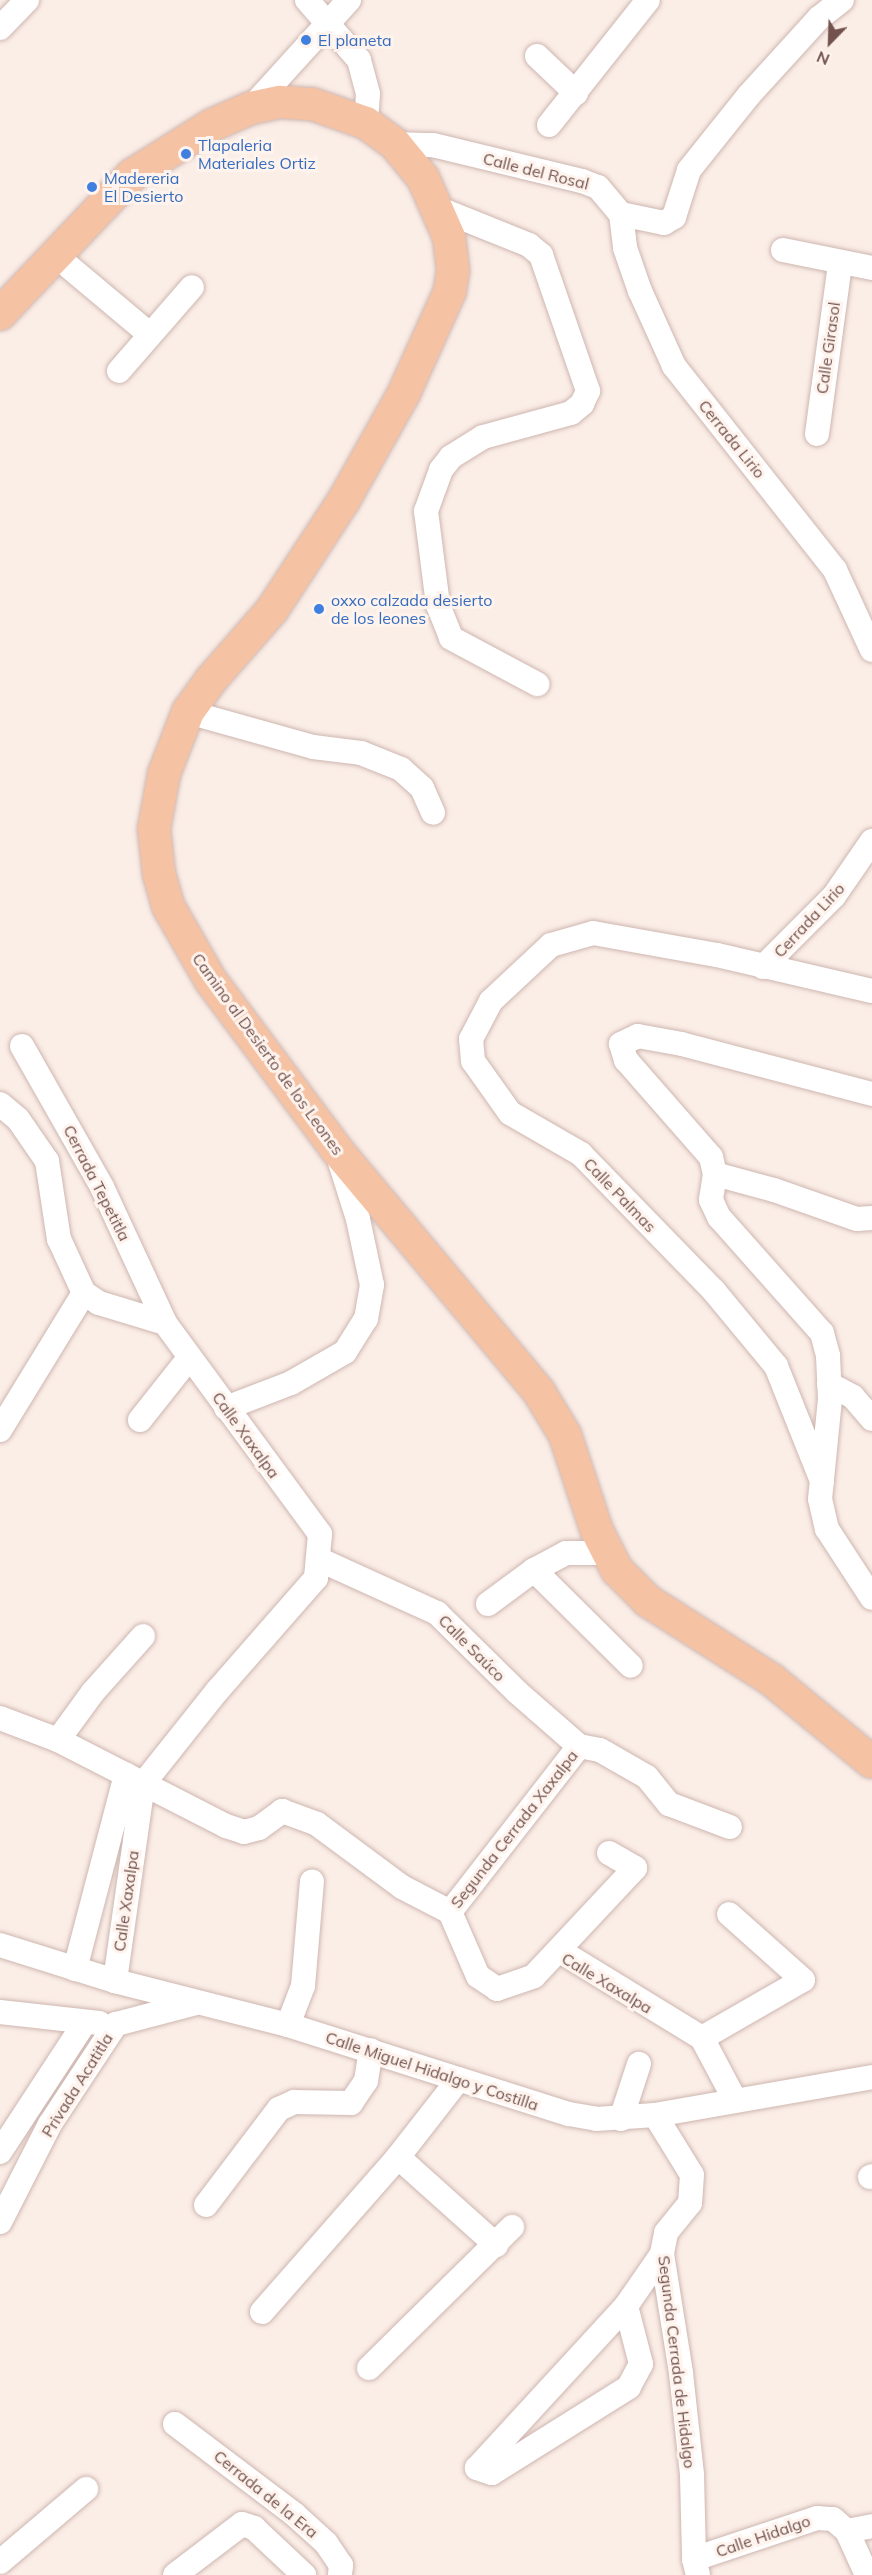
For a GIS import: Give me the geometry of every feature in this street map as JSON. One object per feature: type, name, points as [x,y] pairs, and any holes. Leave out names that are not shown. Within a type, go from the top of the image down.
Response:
[{"type":"main road","name":"Camino al Desierto de los Leones","points":[[0,314],[132,176],[212,125],[251,108],[280,102],[312,104],[366,123],[394,144],[423,178],[453,252],[450,291],[404,393],[344,500],[272,610],[211,680],[188,712],[164,774],[154,830],[159,874],[168,906],[211,981],[336,1149],[539,1392],[565,1435],[597,1531],[617,1570],[648,1601],[772,1680],[872,1762]]},
{"type":"street","points":[[0,28],[27,0]]},
{"type":"street","points":[[307,0],[360,60],[368,94],[366,123]]},
{"type":"street","points":[[251,108],[327,21],[349,0]]},
{"type":"street","points":[[549,125],[648,0]]},
{"type":"street","points":[[621,214],[664,223],[674,217],[689,170],[757,86],[819,18],[842,0]]},
{"type":"street","points":[[537,56],[576,93]]},
{"type":"street","name":"Calle del Rosal","points":[[394,144],[433,145],[582,181],[598,187],[621,214]]},
{"type":"street","points":[[437,208],[529,245],[541,255],[588,391],[582,404],[572,413],[483,437],[451,457],[441,470],[426,511],[438,605],[451,638],[537,684]]},
{"type":"street","name":"Cerrada Lirio","points":[[621,214],[625,248],[640,291],[674,366],[835,570],[872,650]]},
{"type":"street","points":[[783,250],[872,268]]},
{"type":"street","points":[[55,255],[149,334]]},
{"type":"street","name":"Calle Girasol","points":[[817,434],[840,263]]},
{"type":"street","points":[[119,371],[192,287]]},
{"type":"street","points":[[188,712],[390,764],[422,788],[433,813]]},
{"type":"street","name":"Cerrada Lirio","points":[[764,967],[834,896],[869,853]]},
{"type":"street","name":"Calle Palmas","points":[[822,1481],[776,1366],[721,1300],[581,1154],[510,1113],[473,1061],[471,1039],[491,1000],[551,945],[571,937],[593,933],[630,938],[872,991]]},
{"type":"street","name":"Calle Palmas","points":[[872,1094],[682,1044],[638,1036],[621,1044],[626,1060],[711,1157],[715,1174],[711,1200],[719,1217],[822,1333],[829,1384],[820,1498],[827,1528],[872,1598]]},
{"type":"street","name":"Cerrada Tepetitla","points":[[22,1046],[102,1187],[165,1323]]},
{"type":"street","points":[[2,1109],[18,1119],[47,1161],[59,1239],[84,1293],[99,1303],[165,1323]]},
{"type":"street","points":[[226,1408],[291,1383],[345,1352],[366,1319],[372,1285],[358,1219],[336,1149]]},
{"type":"street","points":[[715,1174],[774,1190],[857,1219],[872,1218]]},
{"type":"street","points":[[0,1430],[84,1293]]},
{"type":"street","name":"Calle Xaxalpa","points":[[115,1982],[134,1780],[218,1691],[316,1578],[320,1534],[165,1323]]},
{"type":"street","points":[[140,1420],[190,1357]]},
{"type":"street","points":[[829,1384],[853,1397],[872,1419]]},
{"type":"street","points":[[488,1605],[534,1570],[566,1553],[608,1553]]},
{"type":"street","name":"Calle Saúco","points":[[318,1559],[437,1612],[517,1692],[579,1746]]},
{"type":"street","points":[[534,1570],[631,1666]]},
{"type":"street","points":[[58,1740],[93,1692],[143,1636]]},
{"type":"street","points":[[0,1718],[58,1740],[190,1811],[244,1832],[259,1828],[282,1811],[297,1815],[339,1837],[402,1887],[450,1912]]},
{"type":"street","points":[[579,1746],[600,1750],[647,1777],[669,1804],[730,1827]]},
{"type":"street","name":"Segunda Cerrada Xaxalpa","points":[[450,1912],[579,1746]]},
{"type":"street","points":[[75,1969],[134,1780]]},
{"type":"street","points":[[560,1951],[635,1868],[609,1853]]},
{"type":"street","points":[[288,2025],[303,1986],[312,1881]]},
{"type":"street","name":"Calle Xaxalpa","points":[[450,1912],[478,1976],[497,1989],[534,1976],[560,1951],[702,2038],[716,2058],[735,2100]]},
{"type":"street","points":[[702,2038],[803,1980],[729,1914]]},
{"type":"street","name":"Calle Miguel Hidalgo y Costilla","points":[[0,1945],[115,1982],[288,2025],[569,2114],[621,2119],[655,2115],[872,2078]]},
{"type":"street","name":"Privada Acatitla","points":[[0,2222],[50,2124],[116,2024],[198,2002]]},
{"type":"street","points":[[0,2012],[116,2024]]},
{"type":"street","points":[[0,2152],[85,2022]]},
{"type":"street","points":[[206,2205],[279,2109],[294,2102],[351,2103],[366,2081],[371,2050]]},
{"type":"street","points":[[621,2119],[639,2064]]},
{"type":"street","points":[[262,2312],[398,2157],[459,2079]]},
{"type":"street","name":"Segunda Cerrada de Hidalgo","points":[[655,2115],[692,2175],[694,2190],[690,2203],[666,2233],[662,2254],[684,2395],[692,2475],[696,2567]]},
{"type":"street","points":[[369,2368],[504,2236],[398,2157]]},
{"type":"street","points":[[626,2306],[641,2364],[629,2387],[492,2473],[477,2468],[626,2306],[662,2254]]},
{"type":"street","name":"Cerrada de la Era","points":[[175,2424],[294,2514],[326,2543],[340,2565],[340,2575]]},
{"type":"street","points":[[0,2562],[86,2489]]},
{"type":"street","name":"Calle Hidalgo","points":[[696,2567],[816,2518],[840,2525],[872,2526]]},
{"type":"street","name":"Cerrada de la Era","points":[[175,2575],[242,2524],[247,2525],[304,2575]]},
{"type":"street","points":[[840,2525],[867,2575]]},
{"type":"place","name":"El planeta","points":[[306,40]]},
{"type":"place","name":"Tlapaleria Materiales Ortiz","points":[[186,154]]},
{"type":"place","name":"Madereria El Desierto","points":[[92,187]]},
{"type":"place","name":"oxxo calzada desierto de los leones","points":[[319,609]]}]
